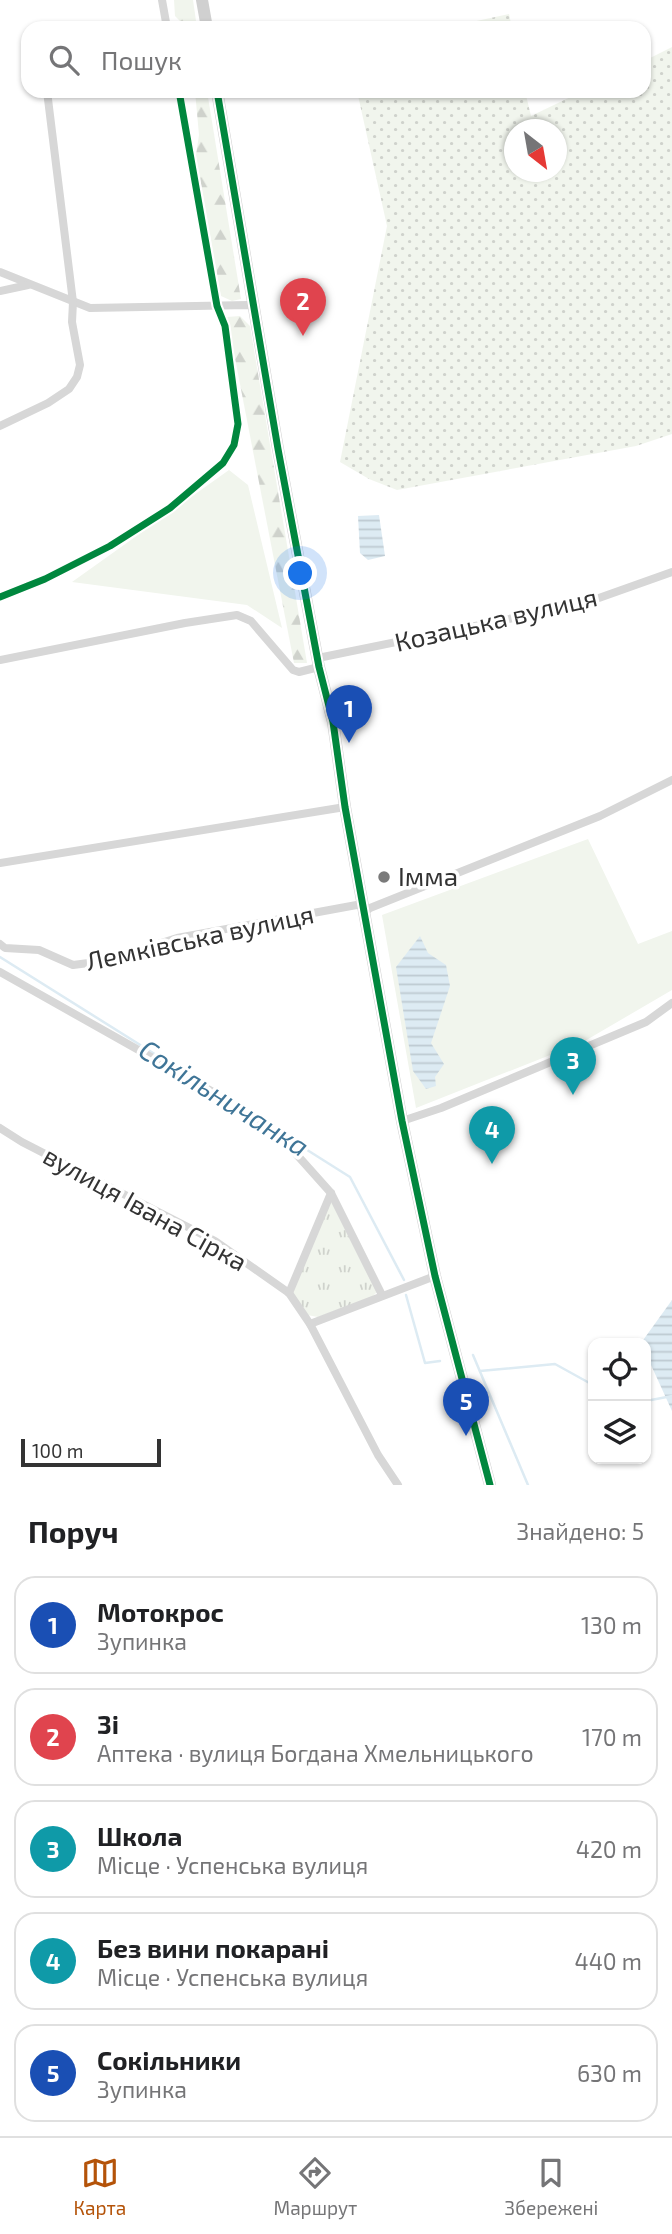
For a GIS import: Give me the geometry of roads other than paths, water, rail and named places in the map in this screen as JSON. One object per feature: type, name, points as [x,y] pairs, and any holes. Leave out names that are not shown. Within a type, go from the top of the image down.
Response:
[{"type":"main road","points":[[202,0],[206,21]]},
{"type":"main road","points":[[218,98],[278,449],[318,663],[333,722],[345,807],[402,1122],[435,1276],[490,1483]]},
{"type":"street","points":[[162,0],[166,21]]},
{"type":"street","points":[[0,426],[48,403],[69,388],[80,365],[72,323],[73,302],[48,98]]},
{"type":"street","points":[[0,597],[45,579],[110,546],[170,508],[223,463],[234,445],[238,425],[225,326],[217,306],[179,98]]},
{"type":"street","points":[[0,272],[90,308],[248,305],[254,308]]},
{"type":"street","points":[[0,291],[29,284]]},
{"type":"street","name":"Козацька вулиця","points":[[0,660],[237,615],[251,621],[293,670],[299,672],[318,663],[582,604],[672,572]]},
{"type":"street","name":"Лемківська вулиця","points":[[0,944],[5,948],[39,950],[73,965],[104,961],[177,938],[370,908],[600,817],[672,780]]},
{"type":"street","points":[[0,863],[345,807]]},
{"type":"street","points":[[0,972],[222,1097],[281,1137],[331,1193],[383,1295]]},
{"type":"street","points":[[402,1122],[646,1022],[672,1003]]},
{"type":"street","name":"вулиця Івана Сірка","points":[[0,1128],[215,1241],[289,1293],[310,1324],[378,1455],[398,1485]]},
{"type":"street","points":[[289,1293],[331,1193]]},
{"type":"street","points":[[310,1324],[435,1276]]},
{"type":"waterway","name":"Сокільничанка","points":[[0,957],[161,1058]]},
{"type":"waterway","name":"Сокільничанка","points":[[285,1136],[350,1177],[404,1280]]},
{"type":"waterway","points":[[406,1295],[425,1363],[440,1361]]},
{"type":"waterway","points":[[473,1355],[528,1485]]},
{"type":"waterway","points":[[480,1371],[555,1364],[588,1382]]},
{"type":"waterway","points":[[651,1400],[672,1396]]},
{"type":"place","name":"3і","points":[[303,336]]},
{"type":"place","name":"Мотокрос","points":[[349,743]]},
{"type":"place","name":"Імма","points":[[384,877]]},
{"type":"place","name":"Школа","points":[[573,1095]]},
{"type":"place","name":"Без вини покарані","points":[[492,1164]]},
{"type":"place","name":"Сокільники","points":[[466,1436]]}]
